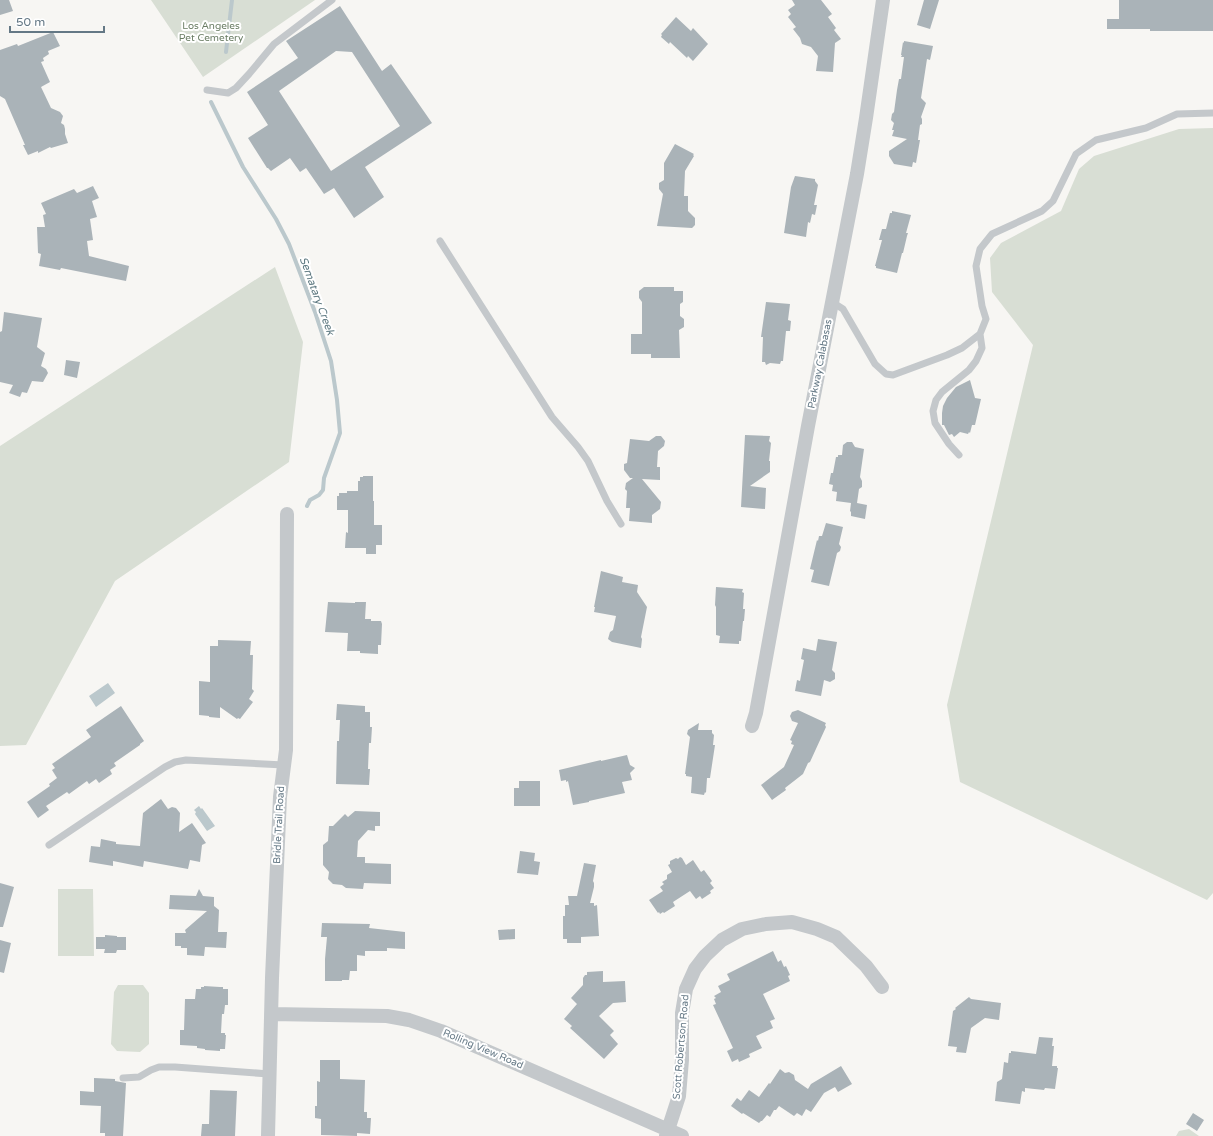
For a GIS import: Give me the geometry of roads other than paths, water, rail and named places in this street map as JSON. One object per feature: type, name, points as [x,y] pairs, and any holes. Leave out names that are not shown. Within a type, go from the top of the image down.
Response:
[{"type":"street","name":"Parkway Calabasas","points":[[752,726],[756,714],[808,426],[857,174],[883,0]]},
{"type":"street","name":"Bridle Trail Road","points":[[268,1136],[271,1014],[280,797],[286,750],[287,514]]},
{"type":"street","name":"Scott Robertson Road","points":[[667,1133],[679,1096],[682,1060],[682,1013],[686,989],[695,969],[705,956],[722,940],[742,929],[766,924],[792,922],[817,929],[836,937],[866,966],[882,987]]},
{"type":"street","name":"Rolling View Road","points":[[271,1014],[386,1016],[410,1020],[441,1031],[667,1133],[682,1136]]},
{"type":"lane","points":[[207,90],[228,93],[236,88],[274,44],[332,0]]},
{"type":"lane","points":[[959,455],[949,444],[935,423],[933,411],[936,400],[942,392],[969,370],[976,361],[982,348],[980,334],[986,319],[982,306],[976,266],[980,249],[992,234],[1042,211],[1053,201],[1076,154],[1096,140],[1146,128],[1177,114],[1213,113]]},
{"type":"lane","points":[[440,241],[552,417],[588,461],[606,501],[621,524]]},
{"type":"lane","points":[[832,302],[843,309],[875,364],[886,374],[893,374],[947,355],[962,348],[980,334]]},
{"type":"lane","points":[[49,845],[165,766],[175,762],[186,760],[284,765]]},
{"type":"lane","points":[[123,1078],[139,1077],[159,1067],[269,1074]]},
{"type":"waterway","name":"Sematary Creek","points":[[226,52],[232,0]]},
{"type":"waterway","name":"Sematary Creek","points":[[211,102],[243,167],[276,219],[289,244],[315,312],[331,361],[340,433],[324,478],[323,490],[319,495],[310,500],[307,506]]},
{"type":"park label","name":"Los Angeles Pet Cemetery","points":[[211,32]]}]
